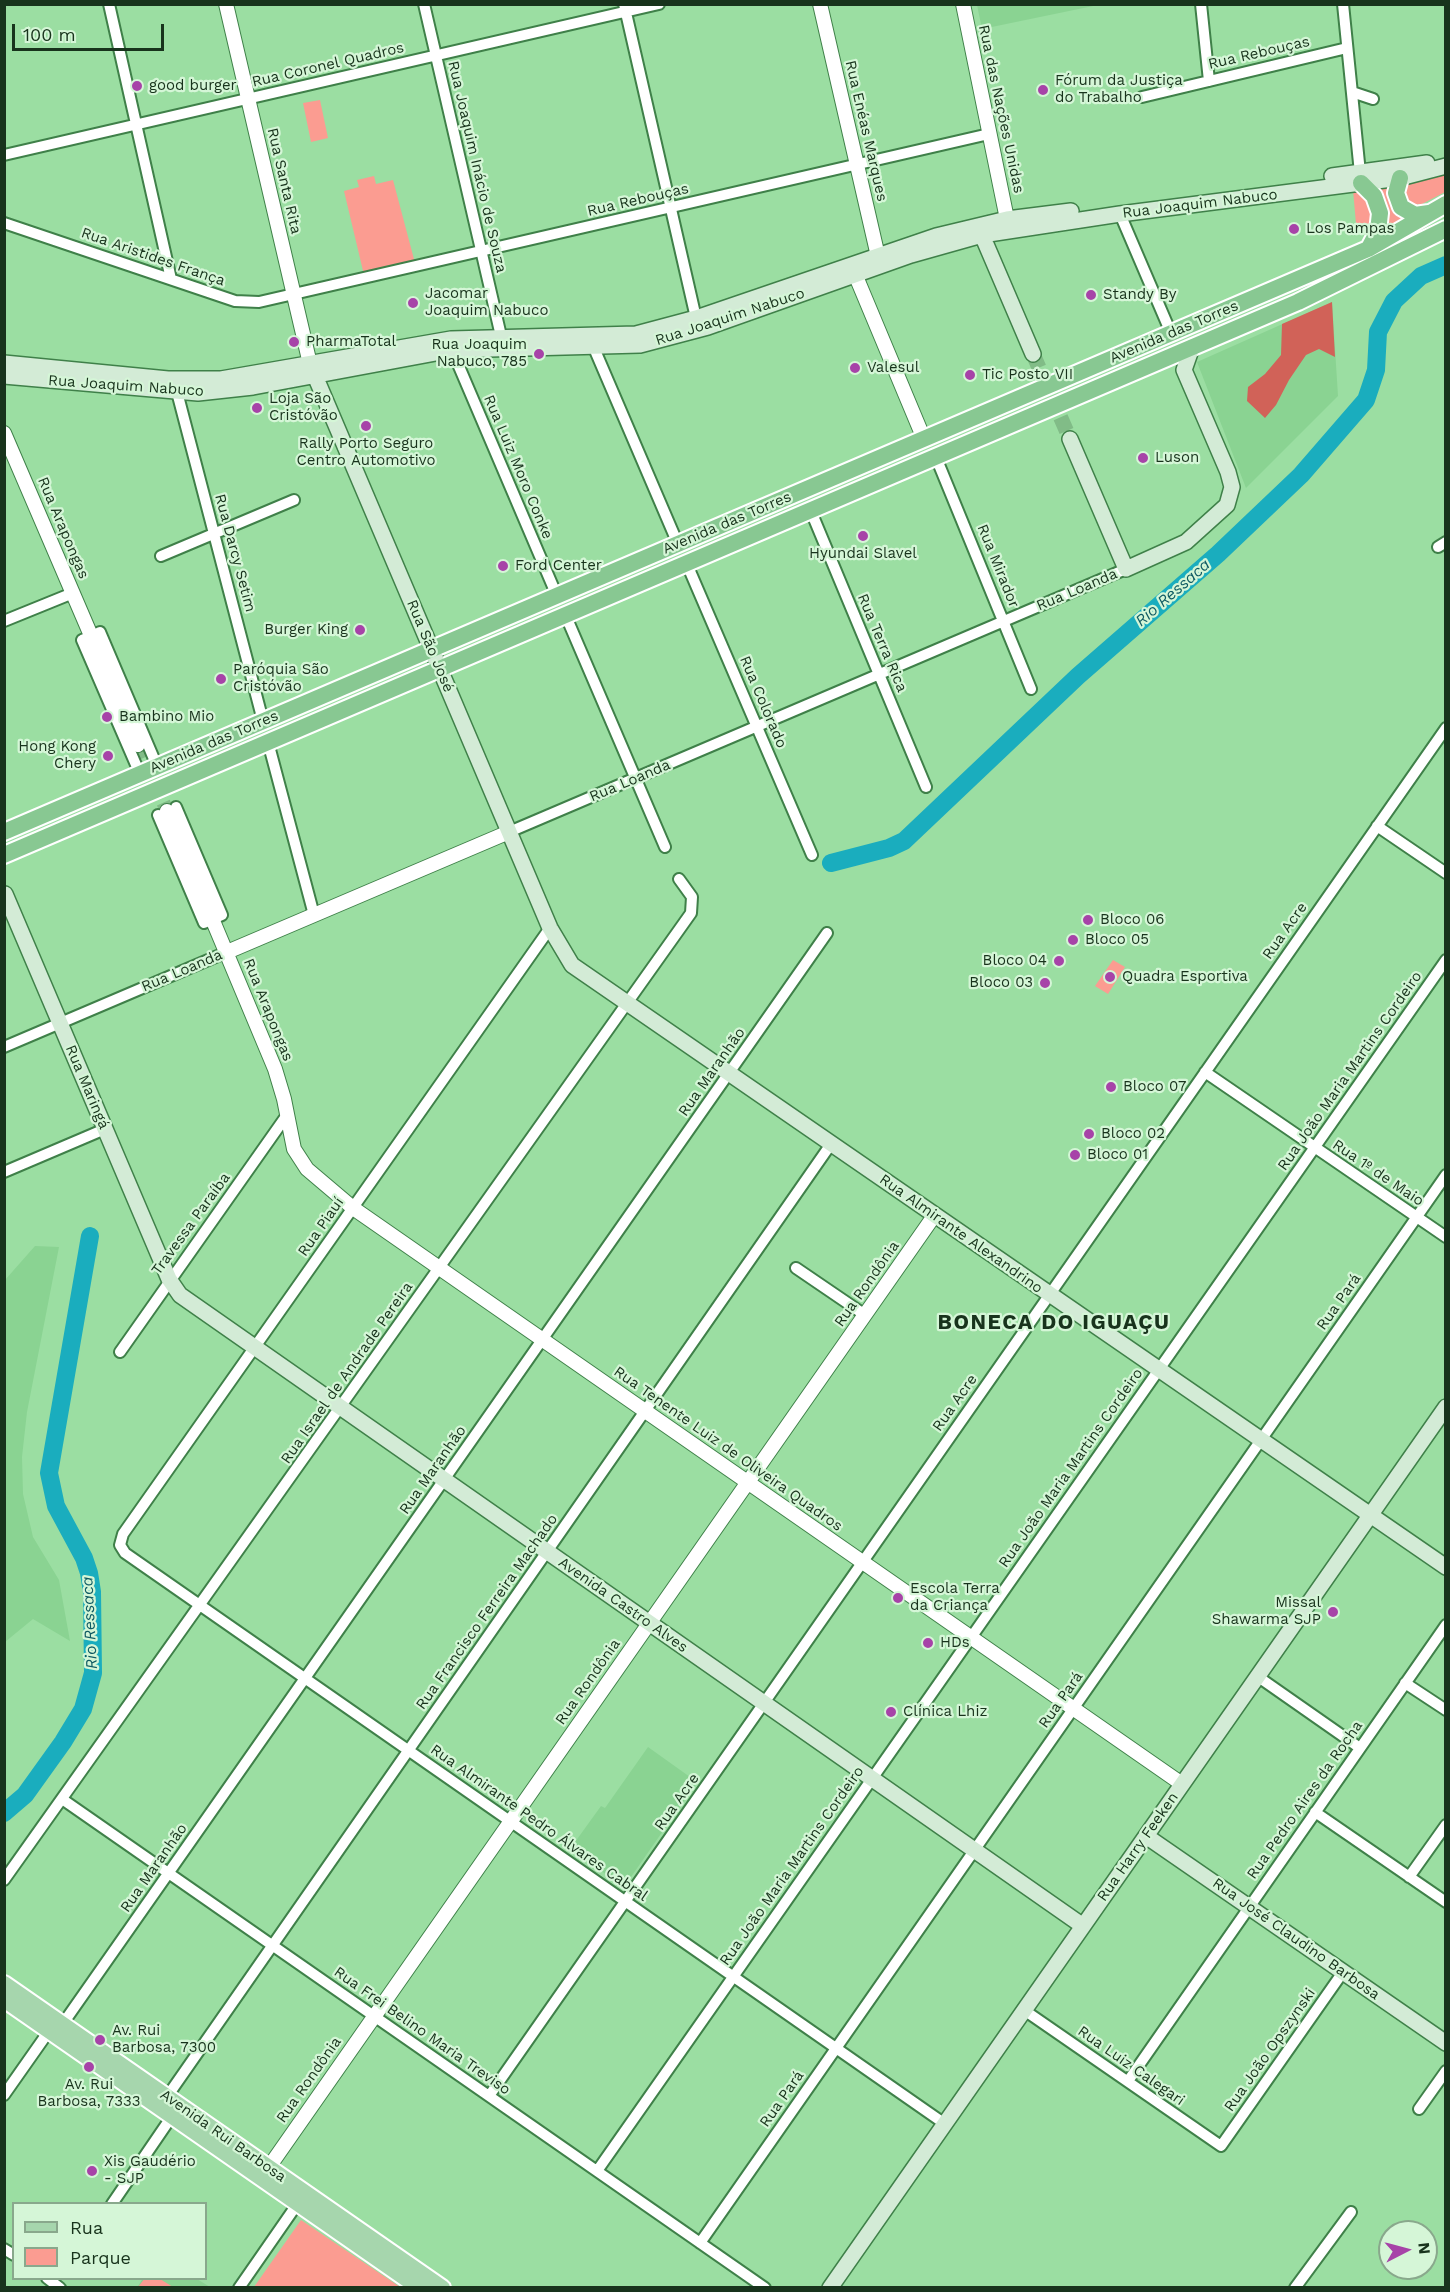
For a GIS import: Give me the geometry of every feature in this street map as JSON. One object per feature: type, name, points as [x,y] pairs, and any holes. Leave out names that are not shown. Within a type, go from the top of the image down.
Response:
[{"type":"highway","points":[[1399,173],[1396,193],[1401,207],[1415,215],[1430,213]]},
{"type":"highway","points":[[1360,178],[1374,196],[1380,213],[1378,231],[1368,249]]},
{"type":"highway","name":"Avenida das Torres","points":[[4,832],[1368,249],[1446,204]]},
{"type":"highway","name":"Avenida das Torres","points":[[4,855],[1330,288],[1446,229]]},
{"type":"main road","name":"Rua Joaquim Nabuco","points":[[1399,173],[1446,160]]},
{"type":"main road","name":"Rua Joaquim Nabuco","points":[[4,363],[194,380],[312,370],[452,350],[640,345],[678,336],[855,274],[879,260],[936,236],[1446,166]]},
{"type":"main road","name":"Rua Joaquim Nabuco","points":[[4,376],[177,393],[226,391],[451,339],[501,336],[617,336],[654,331],[879,260],[982,235],[1008,225],[1120,214],[1360,178]]},
{"type":"main road","points":[[982,235],[1033,354]]},
{"type":"main road","name":"Rua Loanda","points":[[1126,569],[1186,542],[1227,505],[1232,487],[1228,472],[1184,369],[1192,347]]},
{"type":"main road","name":"Rua São José","points":[[312,370],[550,928]]},
{"type":"main road","points":[[1070,440],[1126,569]]},
{"type":"main road","name":"Rua Maringá","points":[[5,894],[169,1279]]},
{"type":"main road","name":"Rua Almirante Alexandrino","points":[[550,928],[573,965],[627,1004],[1446,1568]]},
{"type":"main road","name":"Avenida Castro Alves","points":[[169,1279],[186,1300],[1083,1926]]},
{"type":"main road","name":"Rua Harry Feeken","points":[[830,2288],[1446,1407]]},
{"type":"main road","name":"Rua José Claudino Barbosa","points":[[1146,1836],[1446,2043]]},
{"type":"main road","name":"Avenida Rui Barbosa","points":[[4,1984],[56,2028],[171,2115],[420,2288]]},
{"type":"main road","name":"Avenida Rui Barbosa","points":[[4,2000],[56,2028],[168,2098],[442,2288]]},
{"type":"street","points":[[109,4],[171,279]]},
{"type":"street","name":"Rua Santa Rita","points":[[226,4],[312,370]]},
{"type":"street","name":"Rua Joaquim Inácio de Souza","points":[[423,4],[501,336]]},
{"type":"street","name":"Rua Coronel Quadros","points":[[4,156],[436,56],[624,8],[659,4]]},
{"type":"street","name":"Rua Enéas Marques","points":[[820,4],[879,260]]},
{"type":"street","name":"Rua das Nações Unidas","points":[[963,4],[1008,225]]},
{"type":"street","points":[[1201,4],[1209,81]]},
{"type":"street","points":[[1343,4],[1360,178]]},
{"type":"street","points":[[624,8],[696,318]]},
{"type":"street","name":"Rua Rebouças","points":[[1142,97],[1347,48]]},
{"type":"street","points":[[1352,92],[1372,99]]},
{"type":"street","name":"Rua Rebouças","points":[[294,296],[989,134]]},
{"type":"street","points":[[1120,214],[1171,333]]},
{"type":"street","name":"Rua Aristides França","points":[[4,223],[242,302],[259,302],[294,296]]},
{"type":"street","points":[[855,274],[924,439]]},
{"type":"street","points":[[594,348],[678,544]]},
{"type":"street","name":"Rua Luiz Moro Conke","points":[[452,350],[557,596]]},
{"type":"street","name":"Rua Darcy Setim","points":[[177,393],[263,721]]},
{"type":"street","name":"Rua Arapongas","points":[[4,433],[138,745]]},
{"type":"street","name":"Rua Mirador","points":[[935,455],[1031,689]]},
{"type":"street","points":[[161,556],[294,500]]},
{"type":"street","name":"Rua Terra Rica","points":[[810,509],[926,788]]},
{"type":"street","name":"Rua Colorado","points":[[686,562],[812,855]]},
{"type":"street","name":"Rua Loanda","points":[[4,1047],[1126,569]]},
{"type":"street","points":[[4,621],[73,593]]},
{"type":"street","points":[[565,614],[665,847]]},
{"type":"street","name":"Rua Arapongas","points":[[92,636],[100,632],[157,766]]},
{"type":"street","points":[[92,636],[82,640],[140,774]]},
{"type":"street","name":"Rua Acre","points":[[489,2096],[1446,728]]},
{"type":"street","points":[[268,742],[314,915]]},
{"type":"street","name":"Rua Arapongas","points":[[167,811],[274,1069],[287,1115]]},
{"type":"street","points":[[1377,826],[1446,873]]},
{"type":"street","name":"Rua Israel de Andrade Pereira","points":[[4,1880],[691,913],[692,897],[679,879]]},
{"type":"street","name":"Rua Piauí","points":[[120,1545],[123,1534],[550,928]]},
{"type":"street","name":"Rua Maranhão","points":[[4,2095],[56,2028],[168,1873],[828,933]]},
{"type":"street","name":"Rua João Maria Martins Cordeiro","points":[[597,2171],[1446,960]]},
{"type":"street","name":"Rua 1º de Maio","points":[[1205,1072],[1446,1237]]},
{"type":"street","name":"Rua Tenente Luiz de Oliveira Quadros","points":[[287,1115],[294,1149],[302,1164],[353,1208],[1182,1784]]},
{"type":"street","name":"Travessa Paraíba","points":[[120,1352],[169,1279],[287,1115]]},
{"type":"street","points":[[4,1172],[105,1129]]},
{"type":"street","name":"Rua Francisco Ferreira Machado","points":[[168,2098],[831,1144]]},
{"type":"street","name":"Rua Pará","points":[[700,2243],[1446,1175]]},
{"type":"street","name":"Rua Rondônia","points":[[268,2167],[934,1216]]},
{"type":"street","points":[[796,1268],[865,1315]]},
{"type":"street","name":"Rua Almirante Pedro Álvares Cabral","points":[[120,1545],[125,1553],[945,2124]]},
{"type":"street","name":"Rua Pedro Aires da Rocha","points":[[1128,2081],[1446,1625]]},
{"type":"street","points":[[1257,1676],[1360,1748]]},
{"type":"street","points":[[1406,1683],[1446,1710]]},
{"type":"street","name":"Rua Frei Belino Maria Treviso","points":[[62,1799],[765,2288]]},
{"type":"street","points":[[1316,1812],[1446,1902]]},
{"type":"street","points":[[1409,1877],[1446,1825]]},
{"type":"street","name":"Rua João Opszynski","points":[[1221,2146],[1343,1972]]},
{"type":"street","name":"Rua Luiz Calegari","points":[[1024,2010],[1221,2146]]},
{"type":"street","points":[[1419,2109],[1446,2071]]},
{"type":"street","points":[[113,2202],[171,2115],[168,2098]]},
{"type":"street","points":[[239,2288],[298,2203]]},
{"type":"street","points":[[1295,2288],[1351,2212]]},
{"type":"shaded area","points":[[977,4],[1098,5],[982,29]]},
{"type":"shaded area","points":[[1332,302],[1338,396],[1246,488],[1197,362]]},
{"type":"shaded area","points":[[1332,302],[1335,357],[1319,349],[1306,355],[1276,405],[1265,418],[1247,401],[1248,387],[1265,374],[1281,355],[1282,324]]},
{"type":"shaded area","points":[[35,1246],[59,1247],[27,1412],[22,1457],[23,1494],[33,1537],[59,1580],[70,1641],[33,1619],[5,1642],[5,1280]]},
{"type":"shaded area","points":[[648,1747],[697,1782],[624,1887],[570,1849],[601,1806],[605,1808]]},
{"type":"shaded area","points":[[142,2280],[199,2280],[210,2287],[137,2288]]},
{"type":"green space","points":[[320,100],[328,138],[311,142],[303,103]]},
{"type":"green space","points":[[1445,174],[1445,192],[1422,204],[1413,205],[1406,199],[1405,190],[1410,182]]},
{"type":"green space","points":[[374,176],[376,184],[393,180],[415,263],[364,275],[344,191],[359,187],[357,180]]},
{"type":"green space","points":[[1392,185],[1394,209],[1400,217],[1410,219],[1379,236],[1373,188]]},
{"type":"green space","points":[[1353,190],[1361,193],[1373,207],[1370,224],[1357,235]]},
{"type":"green space","name":"Quadra Esportiva","points":[[1113,960],[1125,967],[1108,994],[1095,986]]},
{"type":"green space","points":[[301,2220],[400,2287],[254,2287]]},
{"type":"green space","points":[[143,2280],[162,2280],[173,2287],[138,2287]]},
{"type":"waterway","name":"Rio Ressaca","points":[[831,863],[889,848],[904,841],[1078,676],[1218,554],[1301,475],[1366,400],[1376,370],[1378,332],[1394,301],[1421,276],[1446,265]]},
{"type":"waterway","name":"Rio Ressaca","points":[[4,1813],[25,1795],[63,1742],[83,1709],[93,1673],[92,1592],[89,1573],[84,1558],[56,1506],[49,1473],[90,1236]]},
{"type":"tunnel","points":[[1033,354],[1070,439]]},
{"type":"tunnel","points":[[138,745],[167,811]]},
{"type":"place","name":"good burger","points":[[137,86]]},
{"type":"place","name":"Fórum da Justiça do Trabalho","points":[[1043,90]]},
{"type":"place","name":"Los Pampas","points":[[1294,229]]},
{"type":"place","name":"Standy By","points":[[1091,295]]},
{"type":"place","name":"Jacomar Joaquim Nabuco","points":[[413,303]]},
{"type":"place","name":"PharmaTotal","points":[[294,342]]},
{"type":"place","name":"Rua Joaquim Nabuco, 785","points":[[539,354]]},
{"type":"place","name":"Valesul","points":[[855,368]]},
{"type":"place","name":"Tic Posto VII","points":[[970,375]]},
{"type":"place","name":"Loja São Cristóvão","points":[[257,408]]},
{"type":"place","name":"Rally Porto Seguro Centro Automotivo","points":[[366,426]]},
{"type":"place","name":"Luson","points":[[1143,458]]},
{"type":"place","name":"Hyundai Slavel","points":[[863,536]]},
{"type":"place","name":"Ford Center","points":[[503,566]]},
{"type":"place","name":"Burger King","points":[[360,630]]},
{"type":"place","name":"Paróquia São Cristóvão","points":[[221,679]]},
{"type":"place","name":"Bambino Mio","points":[[107,717]]},
{"type":"place","name":"Hong Kong Chery","points":[[108,756]]},
{"type":"place","name":"Bloco 06","points":[[1088,920]]},
{"type":"place","name":"Bloco 05","points":[[1073,940]]},
{"type":"place","name":"Bloco 04","points":[[1059,961]]},
{"type":"place","name":"Quadra Esportiva","points":[[1110,977]]},
{"type":"place","name":"Bloco 03","points":[[1045,983]]},
{"type":"place","name":"Bloco 07","points":[[1111,1087]]},
{"type":"place","name":"Bloco 02","points":[[1089,1134]]},
{"type":"place","name":"Bloco 01","points":[[1075,1155]]},
{"type":"place","name":"Escola Terra da Criança","points":[[898,1598]]},
{"type":"place","name":"Missal Shawarma SJP","points":[[1333,1612]]},
{"type":"place","name":"HDs","points":[[928,1643]]},
{"type":"place","name":"Clínica Lhiz","points":[[891,1712]]},
{"type":"place","name":"Av. Rui Barbosa, 7300","points":[[100,2040]]},
{"type":"place","name":"Av. Rui Barbosa, 7333","points":[[89,2067]]},
{"type":"place","name":"Xis Gaudério - SJP","points":[[92,2171]]},
{"type":"district","name":"BONECA DO IGUAÇU","points":[[1054,1323]]}]
